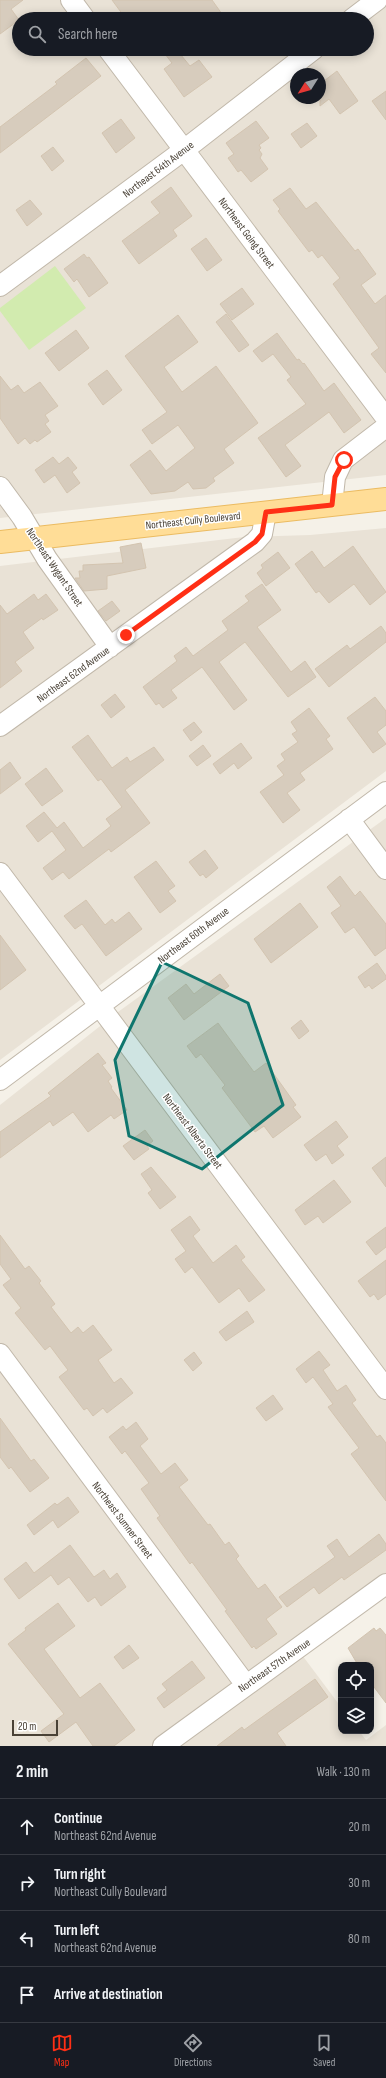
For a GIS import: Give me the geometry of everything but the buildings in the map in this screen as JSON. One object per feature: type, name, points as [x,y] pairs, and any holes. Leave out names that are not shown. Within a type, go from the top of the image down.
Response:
[{"type":"main road","name":"Northeast Cully Boulevard","points":[[0,542],[386,499]]},
{"type":"street","points":[[71,0],[80,12]]},
{"type":"street","points":[[361,12],[377,0]]},
{"type":"street","name":"Northeast Going Street","points":[[113,56],[386,418]]},
{"type":"street","name":"Northeast 64th Avenue","points":[[0,286],[184,150],[305,56]]},
{"type":"street","points":[[332,505],[335,477],[344,460],[386,427]]},
{"type":"street","name":"Northeast Wygant Street","points":[[0,487],[110,647]]},
{"type":"street","name":"Northeast 62nd Avenue","points":[[0,726],[255,542],[262,534],[266,512]]},
{"type":"street","name":"Northeast 60th Avenue","points":[[0,1080],[386,792]]},
{"type":"street","points":[[349,819],[386,869]]},
{"type":"street","name":"Northeast Alberta Street","points":[[0,873],[386,1389]]},
{"type":"street","name":"Northeast Sumner Street","points":[[1,1357],[246,1685]]},
{"type":"street","name":"Northeast 57th Avenue","points":[[163,1746],[246,1685],[262,1676],[386,1584]]},
{"type":"highlighted area","points":[[162,962],[248,1003],[283,1105],[202,1169],[129,1136],[115,1060]]},
{"type":"shaded area","points":[[0,0],[386,0],[386,475],[0,518]]},
{"type":"shaded area","points":[[386,528],[386,771],[0,1060],[0,566],[244,537],[310,535]]},
{"type":"shaded area","points":[[386,818],[386,1592],[302,1655],[338,1703],[338,1734],[361,1734],[366,1740],[386,1725],[386,1746],[0,1746],[0,1105],[118,1012]]},
{"type":"green space","points":[[55,266],[86,308],[29,350],[0,311],[0,308]]},
{"type":"route","points":[[126,635],[255,542],[262,534],[266,512],[332,505],[335,477],[344,460]]}]
